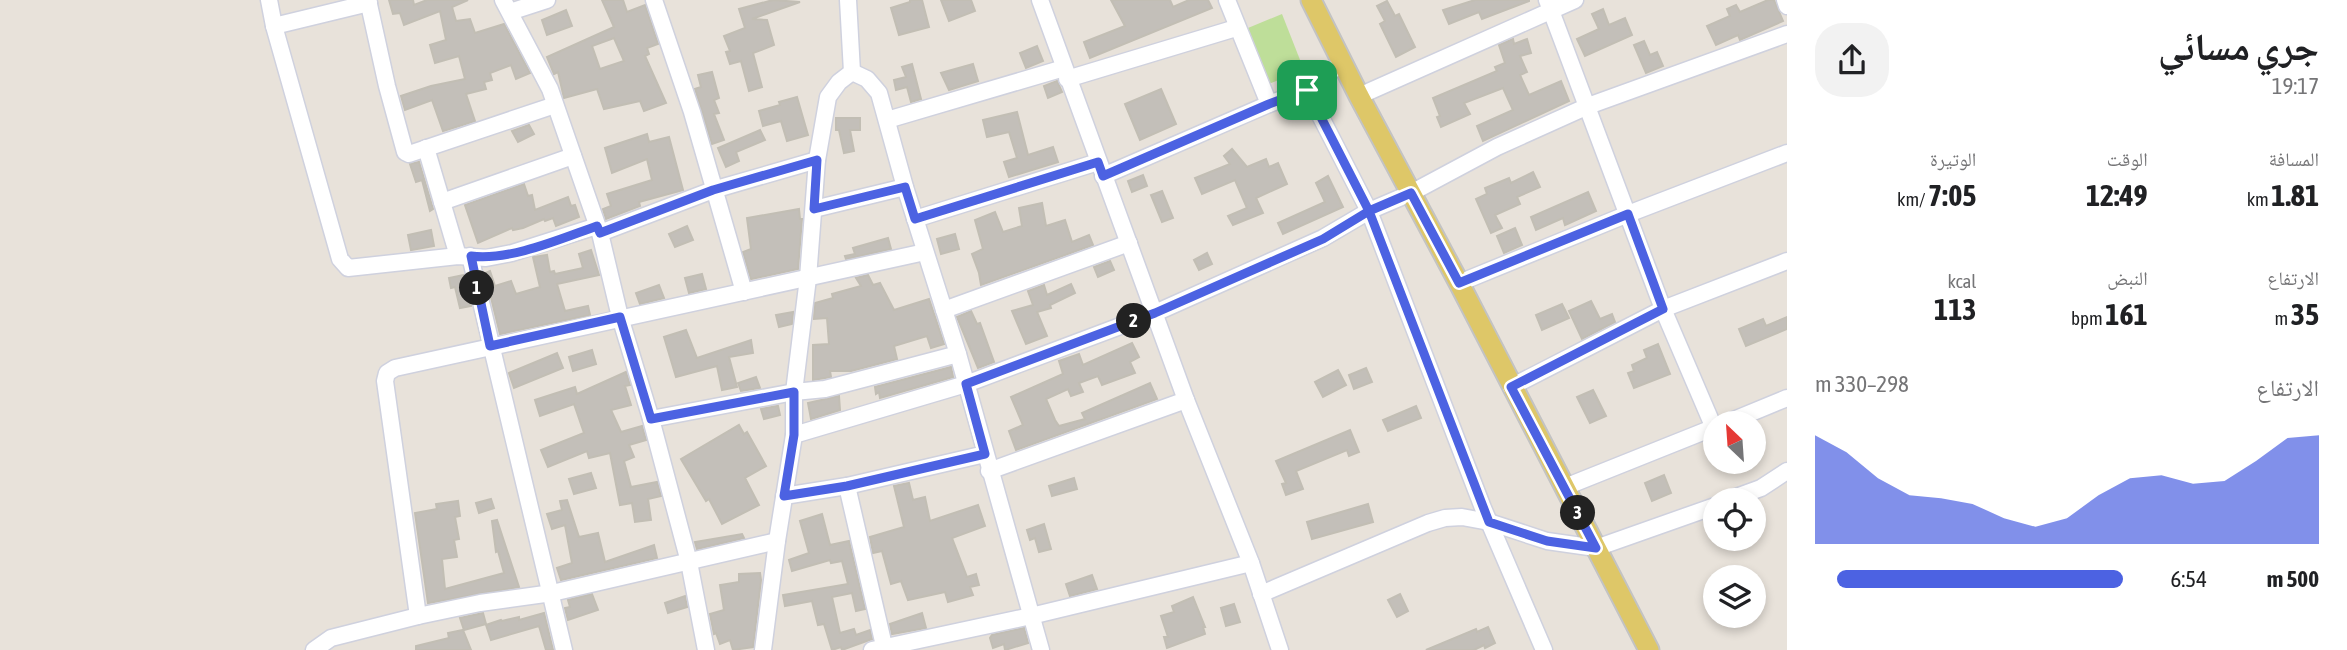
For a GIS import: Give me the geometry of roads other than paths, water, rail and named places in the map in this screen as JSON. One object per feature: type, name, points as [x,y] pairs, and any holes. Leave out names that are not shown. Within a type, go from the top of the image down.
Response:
[{"type":"main road","points":[[1311,0],[1649,650]]},
{"type":"street","points":[[269,0],[340,259],[348,268],[464,256],[486,258],[512,253],[599,230],[713,190],[817,160]]},
{"type":"street","points":[[547,0],[507,6],[550,89],[599,230],[620,317],[651,419],[689,562],[706,650]]},
{"type":"street","points":[[654,0],[692,111],[744,292]]},
{"type":"street","points":[[848,0],[852,72]]},
{"type":"street","points":[[1040,0],[1186,400],[1251,563],[1280,650]]},
{"type":"street","points":[[1227,0],[1236,28],[1269,104]]},
{"type":"street","points":[[1359,96],[1549,5],[1575,0]]},
{"type":"street","points":[[1785,0],[1787,6]]},
{"type":"street","points":[[274,26],[369,1],[402,147],[409,154],[555,104]]},
{"type":"street","points":[[1549,5],[1663,309],[1711,411]]},
{"type":"street","points":[[887,120],[1236,28]]},
{"type":"street","points":[[794,435],[966,384],[1155,313],[1323,239],[1369,211],[1411,193],[1497,147],[1588,106],[1787,34]]},
{"type":"street","points":[[915,219],[1101,169],[1307,90],[1342,63]]},
{"type":"street","points":[[852,72],[866,79],[879,93],[905,187],[958,354],[1041,650]]},
{"type":"street","points":[[763,650],[794,435],[794,392],[808,278],[817,160],[828,97],[839,82],[852,72]]},
{"type":"street","points":[[1307,90],[1369,211],[1489,522],[1544,650]]},
{"type":"street","points":[[426,148],[442,202],[464,256],[490,346],[564,650]]},
{"type":"street","points":[[1459,283],[1787,153]]},
{"type":"street","points":[[442,202],[573,156]]},
{"type":"street","points":[[814,209],[905,187]]},
{"type":"street","points":[[944,310],[1129,243]]},
{"type":"street","points":[[418,616],[385,382],[387,373],[396,368],[490,346],[925,252]]},
{"type":"street","points":[[1511,387],[1663,309],[1787,261]]},
{"type":"street","points":[[651,419],[794,392],[825,389],[958,354]]},
{"type":"street","points":[[1755,411],[1787,398]]},
{"type":"street","points":[[989,471],[1186,400]]},
{"type":"street","points":[[1564,487],[1703,432]]},
{"type":"street","points":[[784,496],[847,486],[985,454]]},
{"type":"street","points":[[1761,488],[1787,471]]},
{"type":"street","points":[[847,486],[880,649],[1251,563]]},
{"type":"street","points":[[1261,594],[1427,523],[1445,518],[1462,517],[1489,522],[1547,541],[1596,548],[1703,511]]},
{"type":"street","points":[[314,650],[331,638],[418,616],[480,603],[552,593],[777,541]]}]
